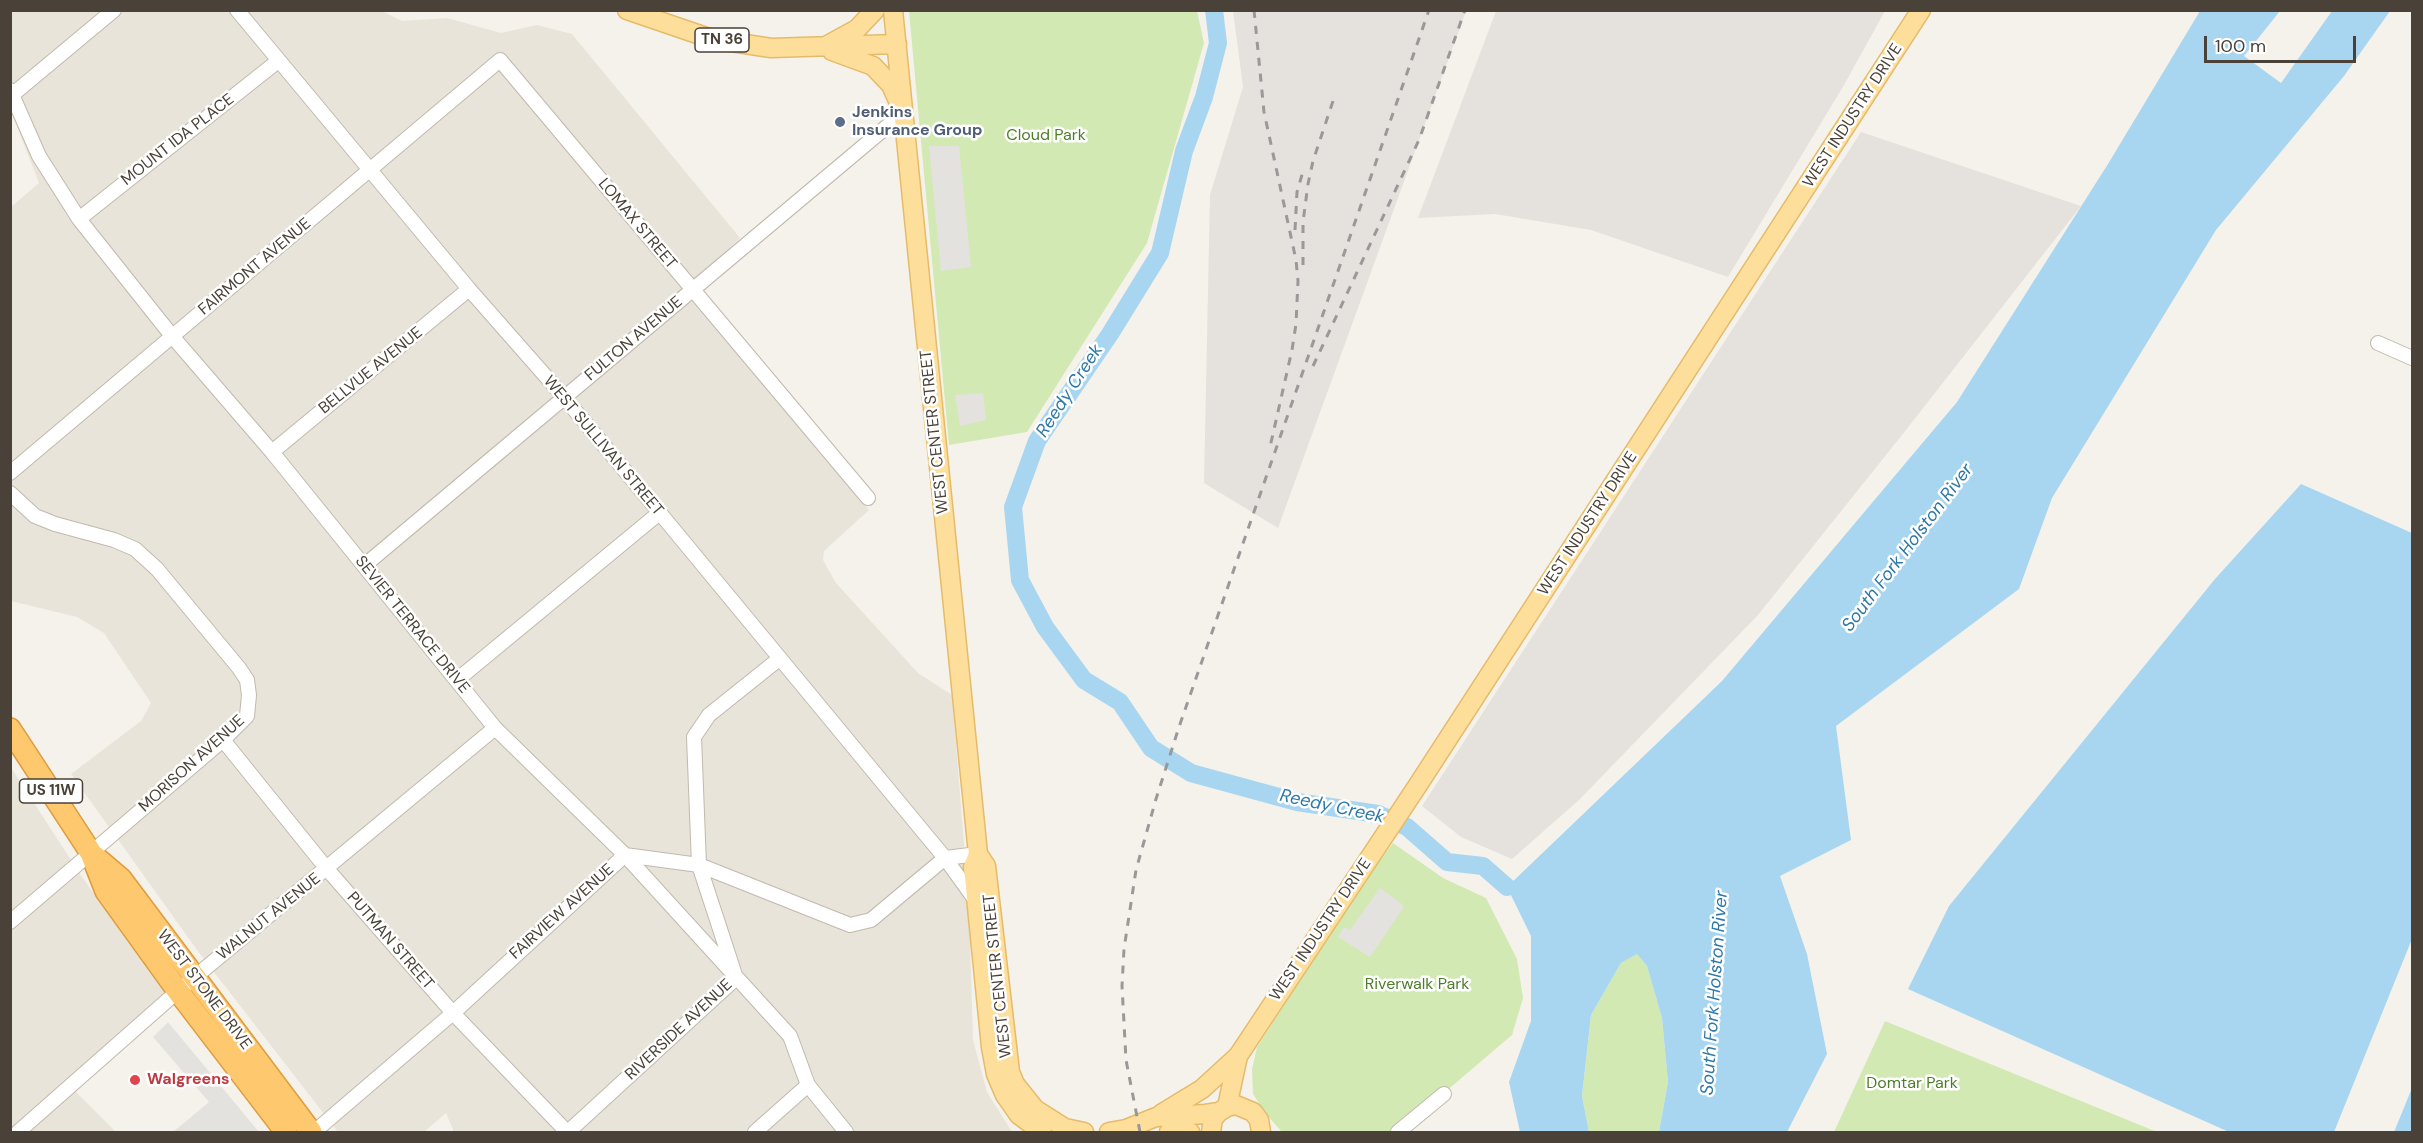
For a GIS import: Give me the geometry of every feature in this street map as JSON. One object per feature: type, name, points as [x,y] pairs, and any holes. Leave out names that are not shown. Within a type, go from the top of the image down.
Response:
[{"type":"highway","name":"WEST STONE DRIVE","points":[[10,729],[91,853],[106,891],[178,991],[286,1132]]},
{"type":"highway","name":"WEST STONE DRIVE","points":[[91,853],[121,879],[313,1132]]},
{"type":"main road","name":"TN 36","points":[[627,10],[712,39],[771,48],[897,44]]},
{"type":"main road","points":[[821,48],[857,29],[875,10]]},
{"type":"main road","name":"WEST CENTER STREET","points":[[894,10],[978,854],[973,867],[991,1047],[996,1074],[1005,1095],[1019,1115],[1042,1132]]},
{"type":"main road","name":"WEST INDUSTRY DRIVE","points":[[1211,1132],[1213,1119],[1223,1109],[1239,1056],[1252,1035],[1416,788],[1921,10]]},
{"type":"main road","points":[[821,48],[867,63],[878,70],[891,86],[903,113]]},
{"type":"main road","name":"WEST CENTER STREET","points":[[978,854],[986,866],[1010,1072],[1015,1084],[1035,1109],[1051,1121],[1075,1132]]},
{"type":"main road","name":"WEST INDUSTRY DRIVE","points":[[1252,1035],[1246,1058],[1243,1090],[1250,1110],[1259,1120],[1261,1132]]},
{"type":"main road","points":[[1109,1132],[1156,1116],[1202,1089],[1239,1056]]},
{"type":"main road","points":[[1156,1116],[1199,1115],[1236,1105],[1250,1110]]},
{"type":"main road","points":[[1169,1132],[1190,1132]]},
{"type":"street","points":[[11,93],[114,10]]},
{"type":"street","name":"WEST SULLIVAN STREET","points":[[237,10],[469,289],[564,397],[658,514],[945,858],[976,901]]},
{"type":"street","name":"FAIRMONT AVENUE","points":[[10,473],[500,60]]},
{"type":"street","name":"LOMAX STREET","points":[[500,60],[868,498]]},
{"type":"street","name":"MOUNT IDA PLACE","points":[[79,219],[278,61]]},
{"type":"street","name":"SEVIER TERRACE DRIVE","points":[[11,93],[39,156],[79,219],[172,336],[272,452],[495,728],[625,855],[790,1036],[808,1085],[846,1132]]},
{"type":"street","name":"FULTON AVENUE","points":[[364,566],[903,113]]},
{"type":"street","name":"BELLVUE AVENUE","points":[[272,452],[469,289]]},
{"type":"street","points":[[2378,343],[2412,358]]},
{"type":"street","name":"MORISON AVENUE","points":[[10,493],[35,516],[55,524],[114,540],[135,549],[157,569],[239,668],[247,680],[249,695],[247,716],[223,740],[10,922]]},
{"type":"street","points":[[457,680],[658,514]]},
{"type":"street","name":"RIVERSIDE AVENUE","points":[[567,1132],[736,978],[699,866],[694,737],[709,715],[779,659]]},
{"type":"street","name":"WALNUT AVENUE","points":[[18,1132],[178,991],[495,728]]},
{"type":"street","name":"PUTMAN STREET","points":[[223,740],[327,869],[453,1013],[567,1132]]},
{"type":"street","points":[[945,858],[978,854]]},
{"type":"street","name":"FAIRVIEW AVENUE","points":[[313,1132],[453,1013],[625,855],[699,866],[850,925],[871,920],[945,858]]},
{"type":"street","points":[[755,1132],[808,1085]]},
{"type":"street","points":[[1398,1132],[1444,1094]]},
{"type":"shaded area","points":[[380,10],[402,21],[447,18],[501,33],[537,25],[572,34],[740,238],[685,290],[869,510],[824,551],[823,560],[836,583],[918,673],[952,695],[969,905],[973,1040],[987,1092],[1012,1132],[454,1132],[446,1113],[424,1132],[338,1132],[200,954],[71,774],[141,721],[151,703],[104,633],[77,617],[11,601],[11,207],[39,183],[11,111],[11,11]]},
{"type":"shaded area","points":[[1496,10],[1885,11],[1844,85],[1728,277],[1591,230],[1495,214],[1418,218]]},
{"type":"shaded area","points":[[1233,11],[1466,11],[1278,528],[1204,483],[1210,195],[1243,87]]},
{"type":"shaded area","points":[[1861,132],[2081,206],[1758,615],[1579,800],[1512,859],[1461,837],[1422,806]]},
{"type":"shaded area","points":[[929,146],[959,146],[971,267],[941,271]]},
{"type":"shaded area","points":[[983,393],[986,420],[960,426],[955,395]]},
{"type":"shaded area","points":[[10,766],[82,877],[167,994],[65,1081],[116,1132],[11,1132]]},
{"type":"shaded area","points":[[1380,888],[1402,904],[1403,908],[1370,957],[1338,937],[1344,927],[1350,930]]},
{"type":"shaded area","points":[[168,1022],[259,1132],[173,1132],[209,1102],[153,1037]]},
{"type":"green space","name":"Cloud Park","points":[[909,11],[1197,11],[1204,43],[1147,243],[1027,432],[949,445]]},
{"type":"green space","name":"Riverwalk Park","points":[[1393,843],[1443,878],[1486,898],[1517,959],[1523,998],[1512,1035],[1398,1132],[1282,1132],[1265,1113],[1253,1094],[1252,1069],[1257,1047],[1364,882]]},
{"type":"green space","points":[[1637,954],[1647,966],[1662,1018],[1668,1082],[1659,1132],[1589,1132],[1582,1096],[1591,1015],[1621,963]]},
{"type":"green space","name":"Domtar Park","points":[[1885,1021],[2157,1132],[1834,1132]]},
{"type":"water","name":"South Fork Holston River","points":[[2200,11],[2280,11],[2244,56],[2281,83],[2332,11],[2390,11],[2344,76],[2216,230],[2052,498],[2019,589],[1836,726],[1851,840],[1780,876],[1807,954],[1827,1054],[1787,1132],[1659,1132],[1668,1082],[1662,1018],[1647,966],[1637,954],[1621,963],[1591,1015],[1582,1096],[1589,1132],[1520,1132],[1509,1082],[1531,1021],[1531,936],[1507,887],[1722,681],[1957,402],[2108,164]]},
{"type":"water","points":[[2301,484],[2412,533],[2412,939],[2334,1132],[2229,1132],[1908,989],[1949,906],[2215,579]]},
{"type":"water","points":[[2412,1088],[2412,1132],[2394,1132]]},
{"type":"waterway","name":"Reedy Creek","points":[[1214,10],[1218,43],[1204,97],[1184,151],[1160,253],[1110,334],[1037,441],[1013,507],[1020,580],[1045,627],[1084,680],[1120,702],[1151,748],[1191,773],[1297,802],[1378,814],[1407,827],[1447,862],[1483,866],[1507,887]]},
{"type":"railway","points":[[1254,10],[1264,112],[1296,260],[1298,281],[1292,350],[1270,447]]},
{"type":"railway","points":[[1140,1132],[1126,1060],[1122,986],[1124,949],[1136,870],[1179,727],[1429,10]]},
{"type":"railway","points":[[1313,366],[1419,140],[1465,10]]},
{"type":"railway","points":[[1303,265],[1303,222],[1308,184],[1313,161],[1335,95]]},
{"type":"railway","points":[[1295,230],[1297,192],[1304,168]]},
{"type":"place","name":"Jenkins Insurance Group","points":[[840,122]]},
{"type":"place","name":"Walgreens","points":[[135,1080]]}]
